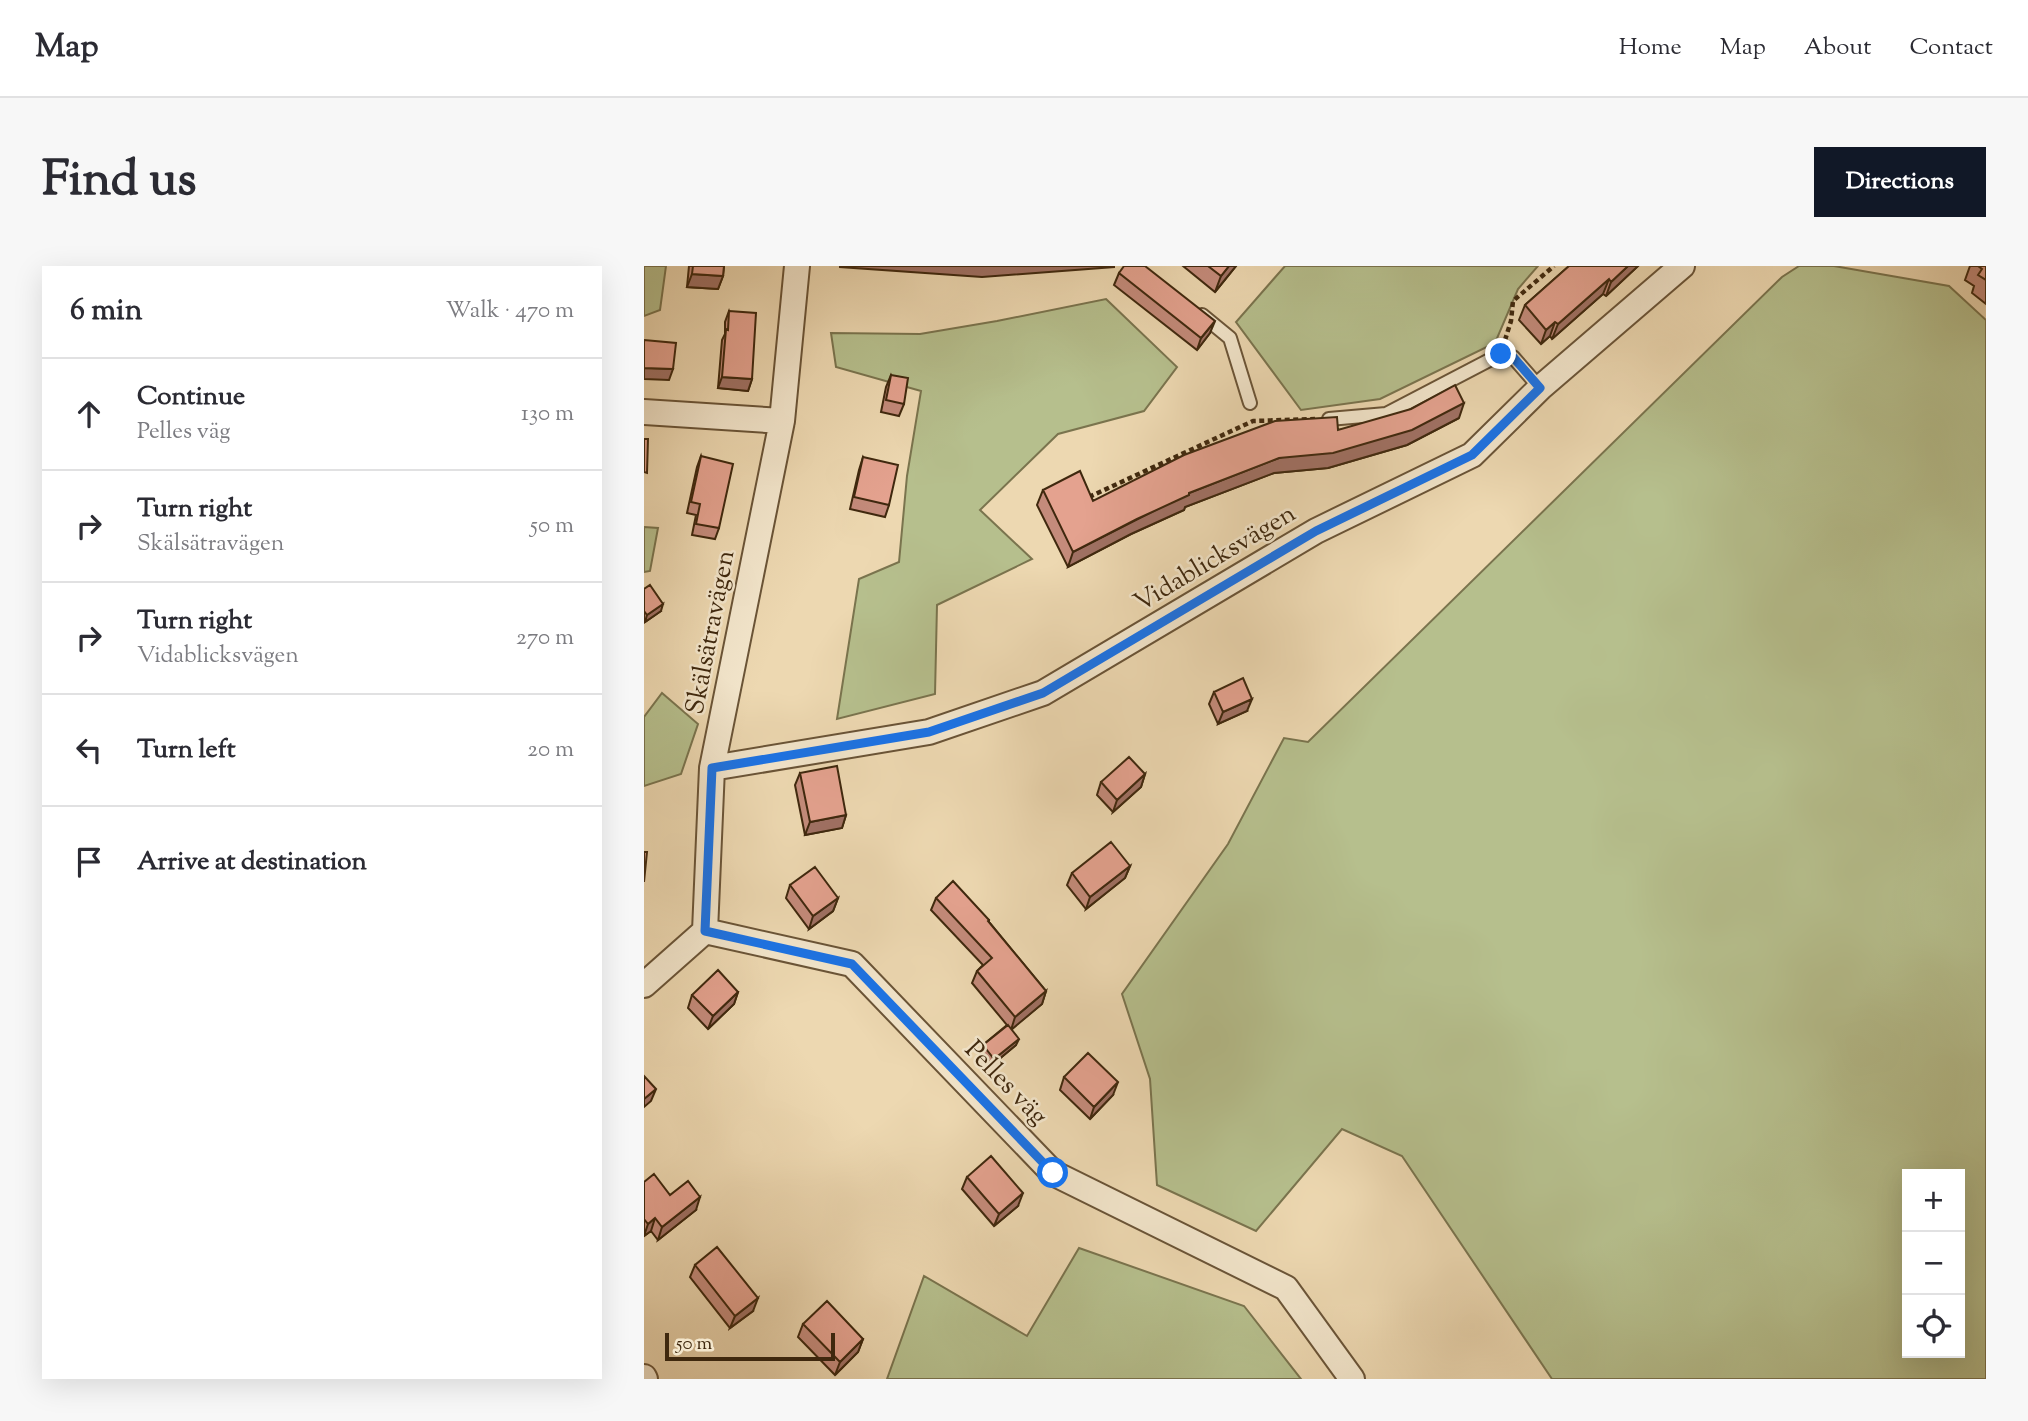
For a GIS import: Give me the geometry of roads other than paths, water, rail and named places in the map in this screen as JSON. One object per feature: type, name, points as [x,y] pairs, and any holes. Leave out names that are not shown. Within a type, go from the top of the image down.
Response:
[{"type":"street","name":"Skälsätravägen","points":[[705,931],[712,768],[782,421],[797,266]]},
{"type":"street","name":"Vidablicksvägen","points":[[712,768],[929,732],[1043,693],[1316,531],[1472,455],[1540,388],[1682,266]]},
{"type":"street","points":[[644,412],[782,421]]},
{"type":"street","points":[[644,985],[705,931]]},
{"type":"street","name":"Pelles väg","points":[[705,931],[852,964],[1053,1173],[1286,1288],[1352,1379]]},
{"type":"lane","points":[[1191,306],[1230,338],[1250,403]]},
{"type":"lane","points":[[1329,419],[1386,414],[1501,354],[1513,357],[1540,388]]}]
